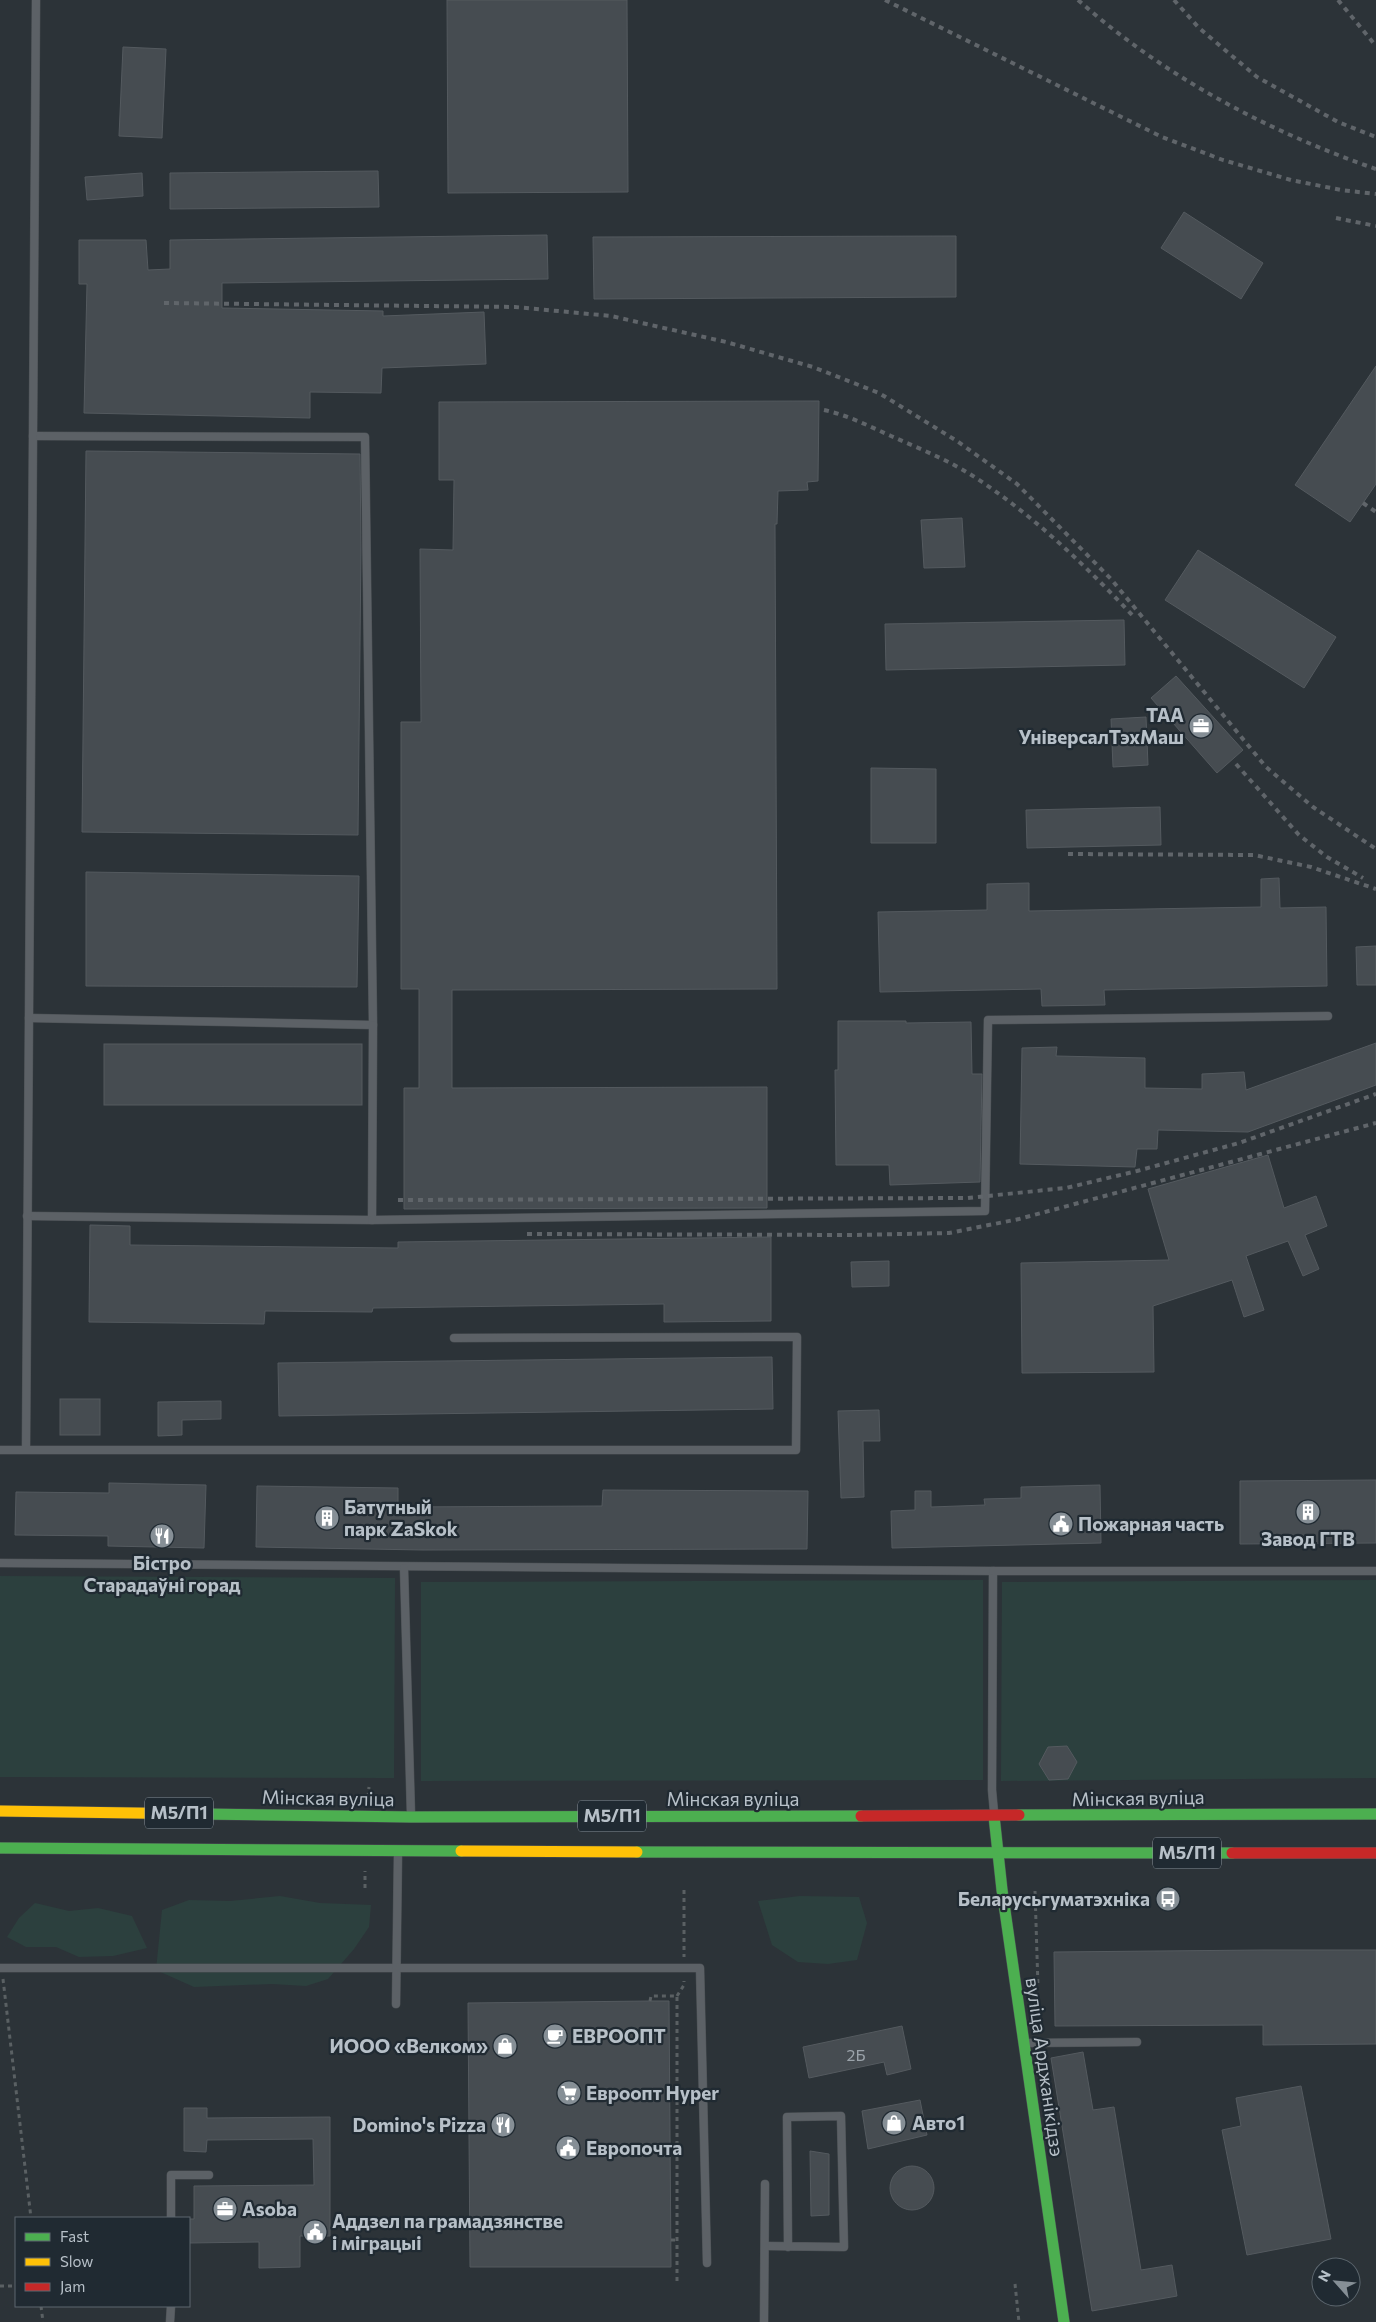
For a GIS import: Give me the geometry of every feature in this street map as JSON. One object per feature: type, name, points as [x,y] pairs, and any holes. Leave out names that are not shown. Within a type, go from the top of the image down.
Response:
[{"type":"main road","name":"Мінская вуліца","points":[[0,1811],[412,1817],[1376,1814]]},
{"type":"main road","points":[[129,1813],[118,1832],[132,1849]]},
{"type":"main road","name":"вуліца Арджанікідзэ","points":[[994,1816],[1064,2322]]},
{"type":"main road","name":"М5/П1","points":[[0,1848],[1376,1853]]},
{"type":"lane","points":[[26,1449],[36,0]]},
{"type":"lane","points":[[33,436],[365,437],[373,1025],[372,1220]]},
{"type":"lane","points":[[27,1216],[372,1220],[985,1211],[988,1020],[1328,1016]]},
{"type":"lane","points":[[29,1018],[373,1025]]},
{"type":"lane","points":[[0,1450],[796,1450],[797,1337],[454,1338]]},
{"type":"lane","points":[[0,1563],[404,1568],[1376,1572]]},
{"type":"lane","points":[[404,1568],[412,1817]]},
{"type":"lane","points":[[993,1571],[992,1790],[994,1816]]},
{"type":"lane","points":[[396,2004],[398,1850]]},
{"type":"lane","points":[[1,1968],[700,1968],[707,2262]]},
{"type":"lane","points":[[1024,2043],[1137,2042]]},
{"type":"lane","points":[[766,2246],[788,2247],[844,2247],[841,2116],[787,2117],[788,2247]]},
{"type":"lane","points":[[171,2217],[171,2175],[209,2176]]},
{"type":"lane","points":[[764,2322],[765,2184]]},
{"type":"lane","points":[[170,2322],[171,2307]]},
{"type":"path","points":[[677,2282],[677,1996],[684,1985],[684,1890]]},
{"type":"path","points":[[1,1968],[31,2217]]},
{"type":"path","points":[[650,2001],[651,1996],[677,1996]]},
{"type":"path","points":[[671,2240],[677,2240]]},
{"type":"path","points":[[1015,2284],[1019,2322]]},
{"type":"path","points":[[0,2286],[15,2286]]},
{"type":"path","points":[[41,2307],[43,2322]]},
{"type":"green space","points":[[0,1576],[395,1578],[394,1778],[0,1777]]},
{"type":"green space","points":[[983,1580],[983,1780],[421,1781],[421,1582]]},
{"type":"green space","points":[[1376,1580],[1376,1778],[1001,1781],[1002,1582]]},
{"type":"green space","points":[[280,1896],[320,1903],[371,1905],[369,1927],[354,1949],[328,1979],[306,1986],[272,1984],[194,1987],[156,1970],[162,1910],[189,1900],[230,1901]]},
{"type":"green space","points":[[800,1896],[859,1897],[867,1923],[857,1960],[828,1964],[798,1962],[772,1945],[758,1901]]},
{"type":"green space","points":[[35,1903],[69,1911],[98,1908],[132,1916],[147,1948],[113,1956],[79,1957],[56,1947],[26,1947],[7,1937],[19,1918]]},
{"type":"building","points":[[447,0],[627,0],[628,192],[448,193]]},
{"type":"building","points":[[123,47],[166,49],[162,138],[119,136]]},
{"type":"building","points":[[378,171],[379,207],[170,209],[170,173]]},
{"type":"building","points":[[142,173],[143,196],[87,200],[85,177]]},
{"type":"building","points":[[1184,212],[1263,263],[1241,299],[1161,248]]},
{"type":"building","points":[[547,235],[548,279],[222,283],[222,308],[383,311],[383,316],[484,312],[486,364],[382,368],[381,393],[310,392],[310,418],[84,413],[87,284],[79,284],[79,240],[146,240],[148,270],[170,269],[170,240]]},
{"type":"building","points":[[956,236],[956,297],[594,299],[593,237]]},
{"type":"building","points":[[1376,366],[1376,484],[1350,522],[1295,485]]},
{"type":"building","points":[[819,401],[818,481],[807,482],[808,490],[778,491],[777,524],[775,524],[777,989],[452,990],[452,1088],[767,1087],[767,1208],[404,1209],[404,1088],[419,1088],[419,989],[401,989],[401,722],[421,722],[420,549],[453,550],[454,480],[439,480],[439,402]]},
{"type":"building","points":[[86,451],[360,454],[358,835],[82,832]]},
{"type":"building","points":[[962,518],[965,567],[924,568],[921,520]]},
{"type":"building","points":[[1198,550],[1336,637],[1304,688],[1165,600]]},
{"type":"building","points":[[1124,620],[1125,665],[886,670],[885,624]]},
{"type":"building","points":[[1176,676],[1243,750],[1217,773],[1151,698]]},
{"type":"building","points":[[1146,717],[1148,765],[1113,767],[1111,719]]},
{"type":"building","points":[[871,768],[936,769],[936,843],[871,843]]},
{"type":"building","points":[[1160,807],[1161,845],[1027,848],[1026,810]]},
{"type":"building","points":[[86,872],[359,876],[357,987],[86,986]]},
{"type":"building","points":[[1279,878],[1280,908],[1326,907],[1327,986],[1104,990],[1105,1005],[1042,1006],[1041,989],[880,992],[878,912],[987,910],[987,884],[1029,883],[1029,911],[1261,907],[1261,879]]},
{"type":"building","points":[[1376,946],[1376,985],[1357,985],[1356,947]]},
{"type":"building","points":[[838,1021],[971,1022],[972,1074],[982,1074],[980,1182],[890,1185],[889,1165],[836,1165],[835,1070],[838,1070]]},
{"type":"building","points":[[1376,1043],[1376,1085],[1248,1132],[1158,1130],[1157,1149],[1137,1149],[1135,1167],[1020,1164],[1022,1048],[1057,1047],[1056,1056],[1145,1058],[1145,1088],[1202,1089],[1202,1074],[1244,1072],[1246,1090]]},
{"type":"building","points":[[104,1044],[362,1044],[362,1105],[104,1105]]},
{"type":"building","points":[[1268,1155],[1284,1208],[1316,1196],[1327,1226],[1305,1235],[1319,1269],[1303,1276],[1288,1241],[1246,1256],[1264,1310],[1244,1317],[1232,1280],[1153,1306],[1154,1372],[1022,1373],[1021,1263],[1169,1260],[1148,1189]]},
{"type":"building","points":[[90,1225],[130,1226],[130,1245],[398,1248],[398,1242],[771,1237],[771,1321],[664,1322],[664,1304],[373,1308],[372,1312],[265,1311],[264,1324],[89,1322]]},
{"type":"building","points":[[889,1261],[889,1286],[852,1287],[851,1262]]},
{"type":"building","points":[[772,1357],[773,1409],[279,1416],[278,1363]]},
{"type":"building","points":[[60,1399],[100,1399],[100,1435],[60,1435]]},
{"type":"building","points":[[221,1401],[221,1419],[182,1420],[182,1435],[158,1436],[158,1402]]},
{"type":"building","points":[[879,1410],[880,1441],[863,1441],[864,1497],[841,1498],[838,1411]]},
{"type":"building","name":"Завод ГТВ","points":[[1376,1480],[1376,1543],[1240,1544],[1240,1481]]},
{"type":"building","points":[[109,1483],[206,1485],[204,1548],[108,1546],[108,1536],[15,1535],[16,1492],[109,1493]]},
{"type":"building","points":[[1100,1485],[1101,1543],[892,1548],[891,1511],[915,1510],[915,1491],[931,1491],[931,1507],[985,1505],[984,1499],[1021,1498],[1021,1487]]},
{"type":"building","points":[[257,1486],[398,1488],[398,1507],[602,1506],[603,1490],[808,1491],[807,1549],[423,1550],[256,1547]]},
{"type":"building","points":[[1067,1746],[1077,1762],[1068,1779],[1049,1780],[1039,1764],[1048,1747]]},
{"type":"building","points":[[1376,1950],[1376,2044],[1263,2045],[1263,2025],[1055,2026],[1054,1952]]},
{"type":"building","name":"Евроопт Hyper","points":[[669,2001],[671,2267],[470,2267],[468,2003]]},
{"type":"building","points":[[902,2026],[911,2069],[887,2075],[884,2062],[809,2078],[803,2047]]},
{"type":"building","points":[[1083,2052],[1093,2110],[1114,2107],[1141,2270],[1172,2265],[1177,2296],[1092,2311],[1051,2058]]},
{"type":"building","points":[[1301,2086],[1331,2239],[1247,2255],[1222,2130],[1241,2126],[1236,2098]]},
{"type":"building","name":"Авто1","points":[[920,2100],[927,2135],[868,2149],[862,2111]]},
{"type":"building","points":[[184,2108],[207,2108],[207,2118],[330,2117],[330,2236],[300,2236],[300,2267],[259,2268],[259,2242],[190,2243],[190,2219],[194,2219],[194,2186],[314,2185],[313,2139],[207,2140],[206,2152],[184,2151]]},
{"type":"building","points":[[810,2151],[829,2154],[829,2215],[811,2216]]},
{"type":"building","points":[[912,2166],[924,2170],[930,2176],[934,2188],[930,2200],[924,2206],[912,2210],[900,2206],[894,2200],[890,2188],[894,2176],[900,2170]]},
{"type":"railway","points":[[885,0],[1162,137],[1223,160],[1291,180],[1341,190],[1376,194]]},
{"type":"railway","points":[[1078,0],[1146,54],[1219,99],[1296,137],[1376,169]]},
{"type":"railway","points":[[1174,0],[1199,28],[1257,77],[1338,122],[1376,137]]},
{"type":"railway","points":[[1338,0],[1376,46]]},
{"type":"railway","points":[[1336,218],[1376,226]]},
{"type":"railway","points":[[164,303],[515,307],[611,316],[726,342],[813,367],[879,393],[957,441],[1017,484],[1111,579],[1266,767],[1313,807],[1376,849]]},
{"type":"railway","points":[[824,410],[866,425],[943,459],[973,476],[1017,507],[1058,542],[1134,617]]},
{"type":"railway","points":[[1363,503],[1376,512]]},
{"type":"railway","points":[[1236,764],[1299,835],[1327,857],[1363,878]]},
{"type":"railway","points":[[1068,854],[1254,855],[1311,867],[1376,889]]},
{"type":"railway","points":[[398,1200],[967,1198],[1066,1188],[1239,1143],[1376,1094]]},
{"type":"railway","points":[[527,1234],[856,1235],[949,1233],[1019,1219],[1376,1123]]},
{"type":"traffic: fast","points":[[201,1814],[411,1817],[861,1816]]},
{"type":"traffic: fast","points":[[1019,1815],[1376,1814]]},
{"type":"traffic: fast","points":[[994,1816],[1002,1890],[1064,2322]]},
{"type":"traffic: fast","points":[[0,1848],[461,1851]]},
{"type":"traffic: fast","points":[[637,1852],[1232,1853]]},
{"type":"traffic: slow","points":[[0,1811],[201,1814]]},
{"type":"traffic: slow","points":[[461,1851],[637,1852]]},
{"type":"traffic: jam","points":[[861,1816],[1019,1815]]},
{"type":"traffic: jam","points":[[1232,1853],[1376,1853]]},
{"type":"place","name":"ТАА УніверсалТэхМаш","points":[[1201,726]]},
{"type":"place","name":"Завод ГТВ","points":[[1308,1512]]},
{"type":"place","name":"Батутный парк ZaSkok","points":[[327,1518]]},
{"type":"place","name":"Пожарная часть","points":[[1061,1524]]},
{"type":"place","name":"Бістро Старадаўні горад","points":[[162,1536]]},
{"type":"place","name":"Беларусьгуматэхніка","points":[[1168,1899]]},
{"type":"place","name":"ЕВРООПТ","points":[[555,2036]]},
{"type":"place","name":"ИООО «Велком»","points":[[505,2046]]},
{"type":"place","name":"Евроопт Hyper","points":[[569,2093]]},
{"type":"place","name":"Авто1","points":[[894,2123]]},
{"type":"place","name":"Domino's Pizza","points":[[503,2125]]},
{"type":"place","name":"Европочта","points":[[568,2148]]},
{"type":"place","name":"Asoba","points":[[225,2209]]},
{"type":"place","name":"Аддзел па грамадзянстве і міграцыі","points":[[315,2232]]}]
